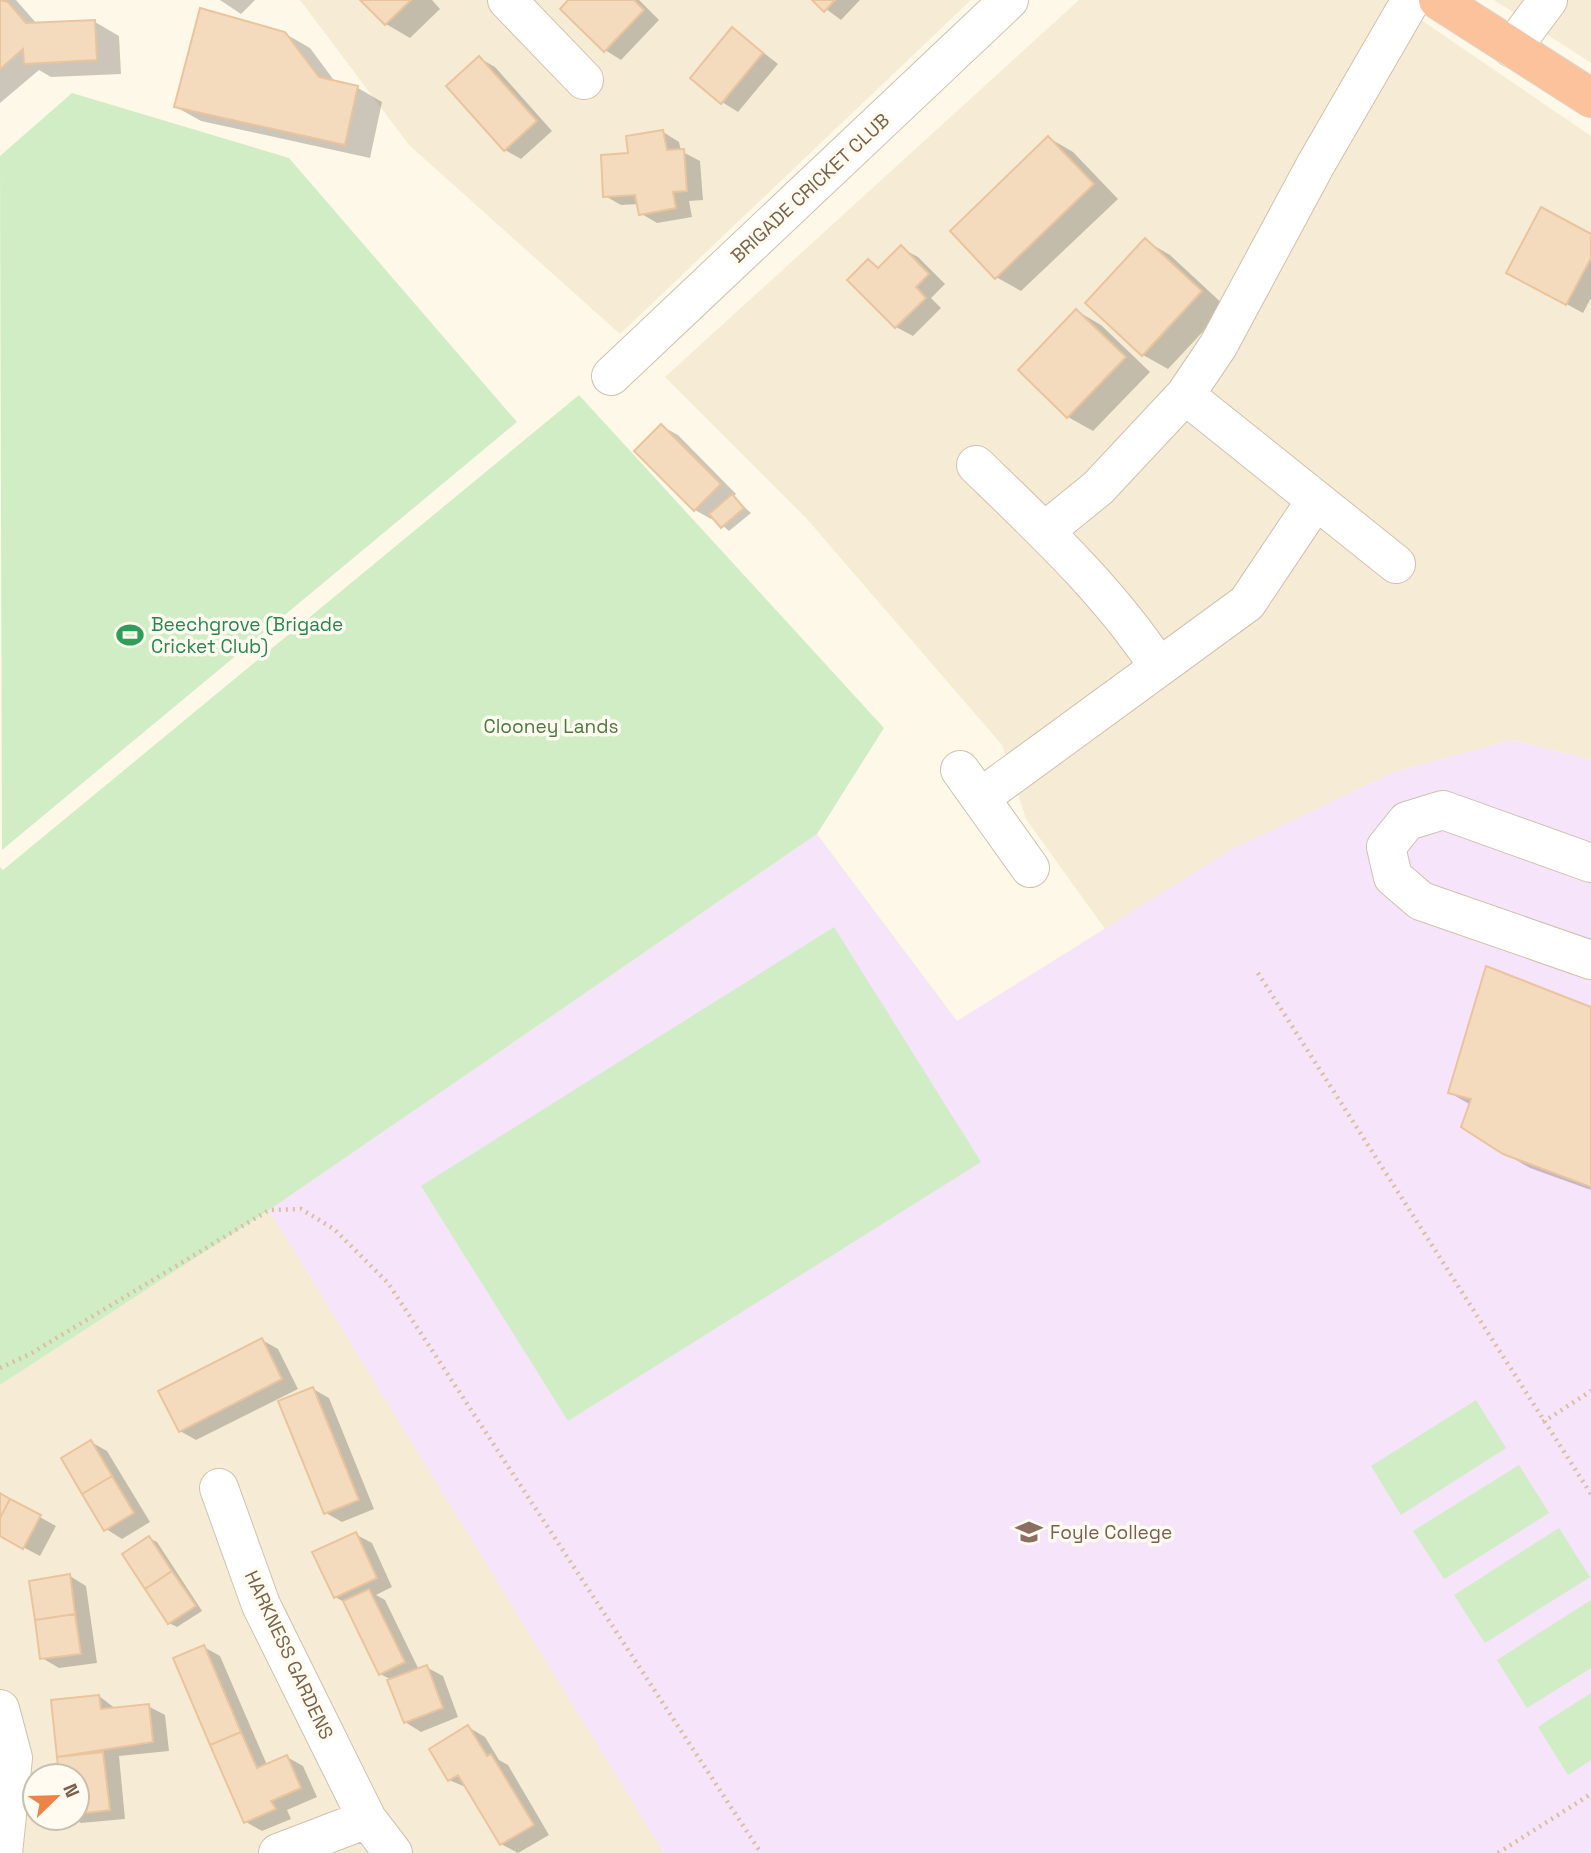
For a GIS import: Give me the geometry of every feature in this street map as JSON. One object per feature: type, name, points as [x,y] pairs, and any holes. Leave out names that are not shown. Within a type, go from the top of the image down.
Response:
[{"type":"highway","points":[[1438,0],[1591,98]]},
{"type":"street","points":[[507,0],[584,79]]},
{"type":"street","name":"BRIGADE CRICKET CLUB","points":[[611,376],[1009,0]]},
{"type":"street","points":[[1045,531],[1098,488],[1185,395],[1218,346],[1316,164],[1411,0]]},
{"type":"street","points":[[1512,48],[1548,0]]},
{"type":"street","points":[[1185,395],[1396,564]]},
{"type":"street","points":[[976,465],[1045,531],[1141,639],[1158,666]]},
{"type":"street","points":[[1030,867],[970,784],[1158,666],[1247,603],[1316,500]]},
{"type":"street","points":[[1591,863],[1443,810],[1407,821],[1386,847],[1393,877],[1421,901],[1591,960]]},
{"type":"street","name":"HARKNESS GARDENS","points":[[219,1488],[261,1605],[367,1819],[393,1853]]},
{"type":"street","points":[[0,1709],[13,1758],[3,1853]]},
{"type":"street","points":[[278,1853],[367,1819]]},
{"type":"path","points":[[1258,973],[1591,1494]]},
{"type":"path","points":[[0,1368],[30,1354],[269,1210],[302,1209],[334,1229],[388,1283],[761,1853]]},
{"type":"path","points":[[1543,1422],[1591,1391]]},
{"type":"path","points":[[1498,1853],[1591,1794]]},
{"type":"shaded area","points":[[300,0],[971,0],[620,334],[409,145]]},
{"type":"shaded area","points":[[1079,0],[1392,0],[1591,136],[1591,760],[1512,740],[1394,772],[1234,848],[1105,929],[1026,819],[1002,745],[806,518],[665,377]]},
{"type":"shaded area","points":[[1494,0],[1591,0],[1591,63]]},
{"type":"shaded area","name":"Foyle College","points":[[1512,740],[1591,760],[1591,1853],[664,1853],[269,1210],[817,834],[957,1021],[1234,848],[1394,772]]},
{"type":"shaded area","points":[[269,1210],[664,1853],[0,1853],[0,1385]]},
{"type":"green space","name":"Beechgrove (Brigade Cricket Club)","points":[[72,93],[289,158],[517,422],[2,850],[0,156]]},
{"type":"green space","name":"Clooney Lands","points":[[579,395],[884,728],[817,834],[269,1210],[0,1385],[0,867],[3,870]]},
{"type":"green space","points":[[834,927],[981,1162],[568,1421],[421,1186]]},
{"type":"green space","points":[[1476,1400],[1506,1448],[1401,1515],[1371,1466]]},
{"type":"green space","points":[[1519,1465],[1549,1513],[1444,1579],[1413,1531]]},
{"type":"green space","points":[[1559,1528],[1590,1577],[1485,1643],[1454,1595]]},
{"type":"green space","points":[[1591,1600],[1591,1668],[1527,1708],[1497,1660]]},
{"type":"green space","points":[[1591,1693],[1591,1760],[1568,1775],[1538,1727]]},
{"type":"building","points":[[0,0],[8,2],[26,23],[95,20],[97,60],[24,64],[23,49],[0,69]]},
{"type":"building","points":[[360,0],[411,0],[385,25]]},
{"type":"building","points":[[568,0],[634,0],[644,10],[604,52],[560,9]]},
{"type":"building","points":[[812,0],[835,0],[824,12]]},
{"type":"building","points":[[200,8],[285,32],[319,77],[358,86],[345,145],[174,107]]},
{"type":"building","points":[[732,27],[763,53],[721,104],[690,78]]},
{"type":"building","points":[[479,56],[537,121],[504,151],[446,86]]},
{"type":"building","points":[[663,130],[667,150],[684,149],[687,191],[673,192],[676,208],[639,215],[635,195],[603,197],[601,155],[628,153],[626,136]]},
{"type":"building","points":[[1048,136],[1094,184],[995,279],[950,231]]},
{"type":"building","points":[[1541,207],[1591,234],[1591,258],[1566,305],[1506,273]]},
{"type":"building","points":[[1145,238],[1202,291],[1142,356],[1085,303]]},
{"type":"building","points":[[901,245],[929,274],[916,287],[926,298],[895,328],[847,280],[868,259],[878,268]]},
{"type":"building","points":[[1076,309],[1126,357],[1067,418],[1018,370]]},
{"type":"building","points":[[661,424],[721,484],[694,511],[634,451]]},
{"type":"building","points":[[732,494],[744,508],[721,528],[709,514]]},
{"type":"building","points":[[1486,966],[1591,1007],[1591,1187],[1503,1154],[1461,1127],[1471,1099],[1448,1093]]},
{"type":"building","points":[[262,1338],[282,1379],[179,1432],[158,1391]]},
{"type":"building","points":[[313,1387],[359,1500],[324,1514],[278,1401]]},
{"type":"building","points":[[91,1440],[112,1476],[82,1494],[61,1458]]},
{"type":"building","points":[[112,1476],[134,1513],[104,1531],[82,1494]]},
{"type":"building","points":[[0,1493],[10,1499],[0,1518]]},
{"type":"building","points":[[10,1499],[41,1515],[23,1549],[0,1536],[0,1518]]},
{"type":"building","points":[[356,1532],[377,1578],[334,1598],[312,1552]]},
{"type":"building","points":[[149,1536],[172,1571],[145,1589],[122,1554]]},
{"type":"building","points":[[172,1571],[196,1606],[168,1624],[145,1589]]},
{"type":"building","points":[[70,1574],[75,1614],[35,1620],[29,1581]]},
{"type":"building","points":[[369,1589],[405,1662],[379,1675],[343,1601]]},
{"type":"building","points":[[75,1614],[81,1654],[40,1659],[35,1620]]},
{"type":"building","points":[[204,1645],[241,1732],[210,1745],[173,1658]]},
{"type":"building","points":[[427,1665],[443,1708],[404,1723],[387,1680]]},
{"type":"building","points":[[99,1695],[101,1709],[149,1704],[153,1742],[57,1757],[51,1700]]},
{"type":"building","points":[[468,1725],[487,1756],[491,1754],[534,1825],[500,1845],[458,1775],[448,1781],[429,1749]]},
{"type":"building","points":[[241,1732],[257,1768],[287,1755],[301,1788],[271,1801],[276,1809],[244,1823],[210,1745]]},
{"type":"building","points":[[103,1752],[110,1810],[91,1812],[91,1762],[58,1762],[57,1757]]},
{"type":"place","name":"Beechgrove (Brigade Cricket Club)","points":[[130,635]]},
{"type":"place","name":"Foyle College","points":[[1029,1532]]}]
